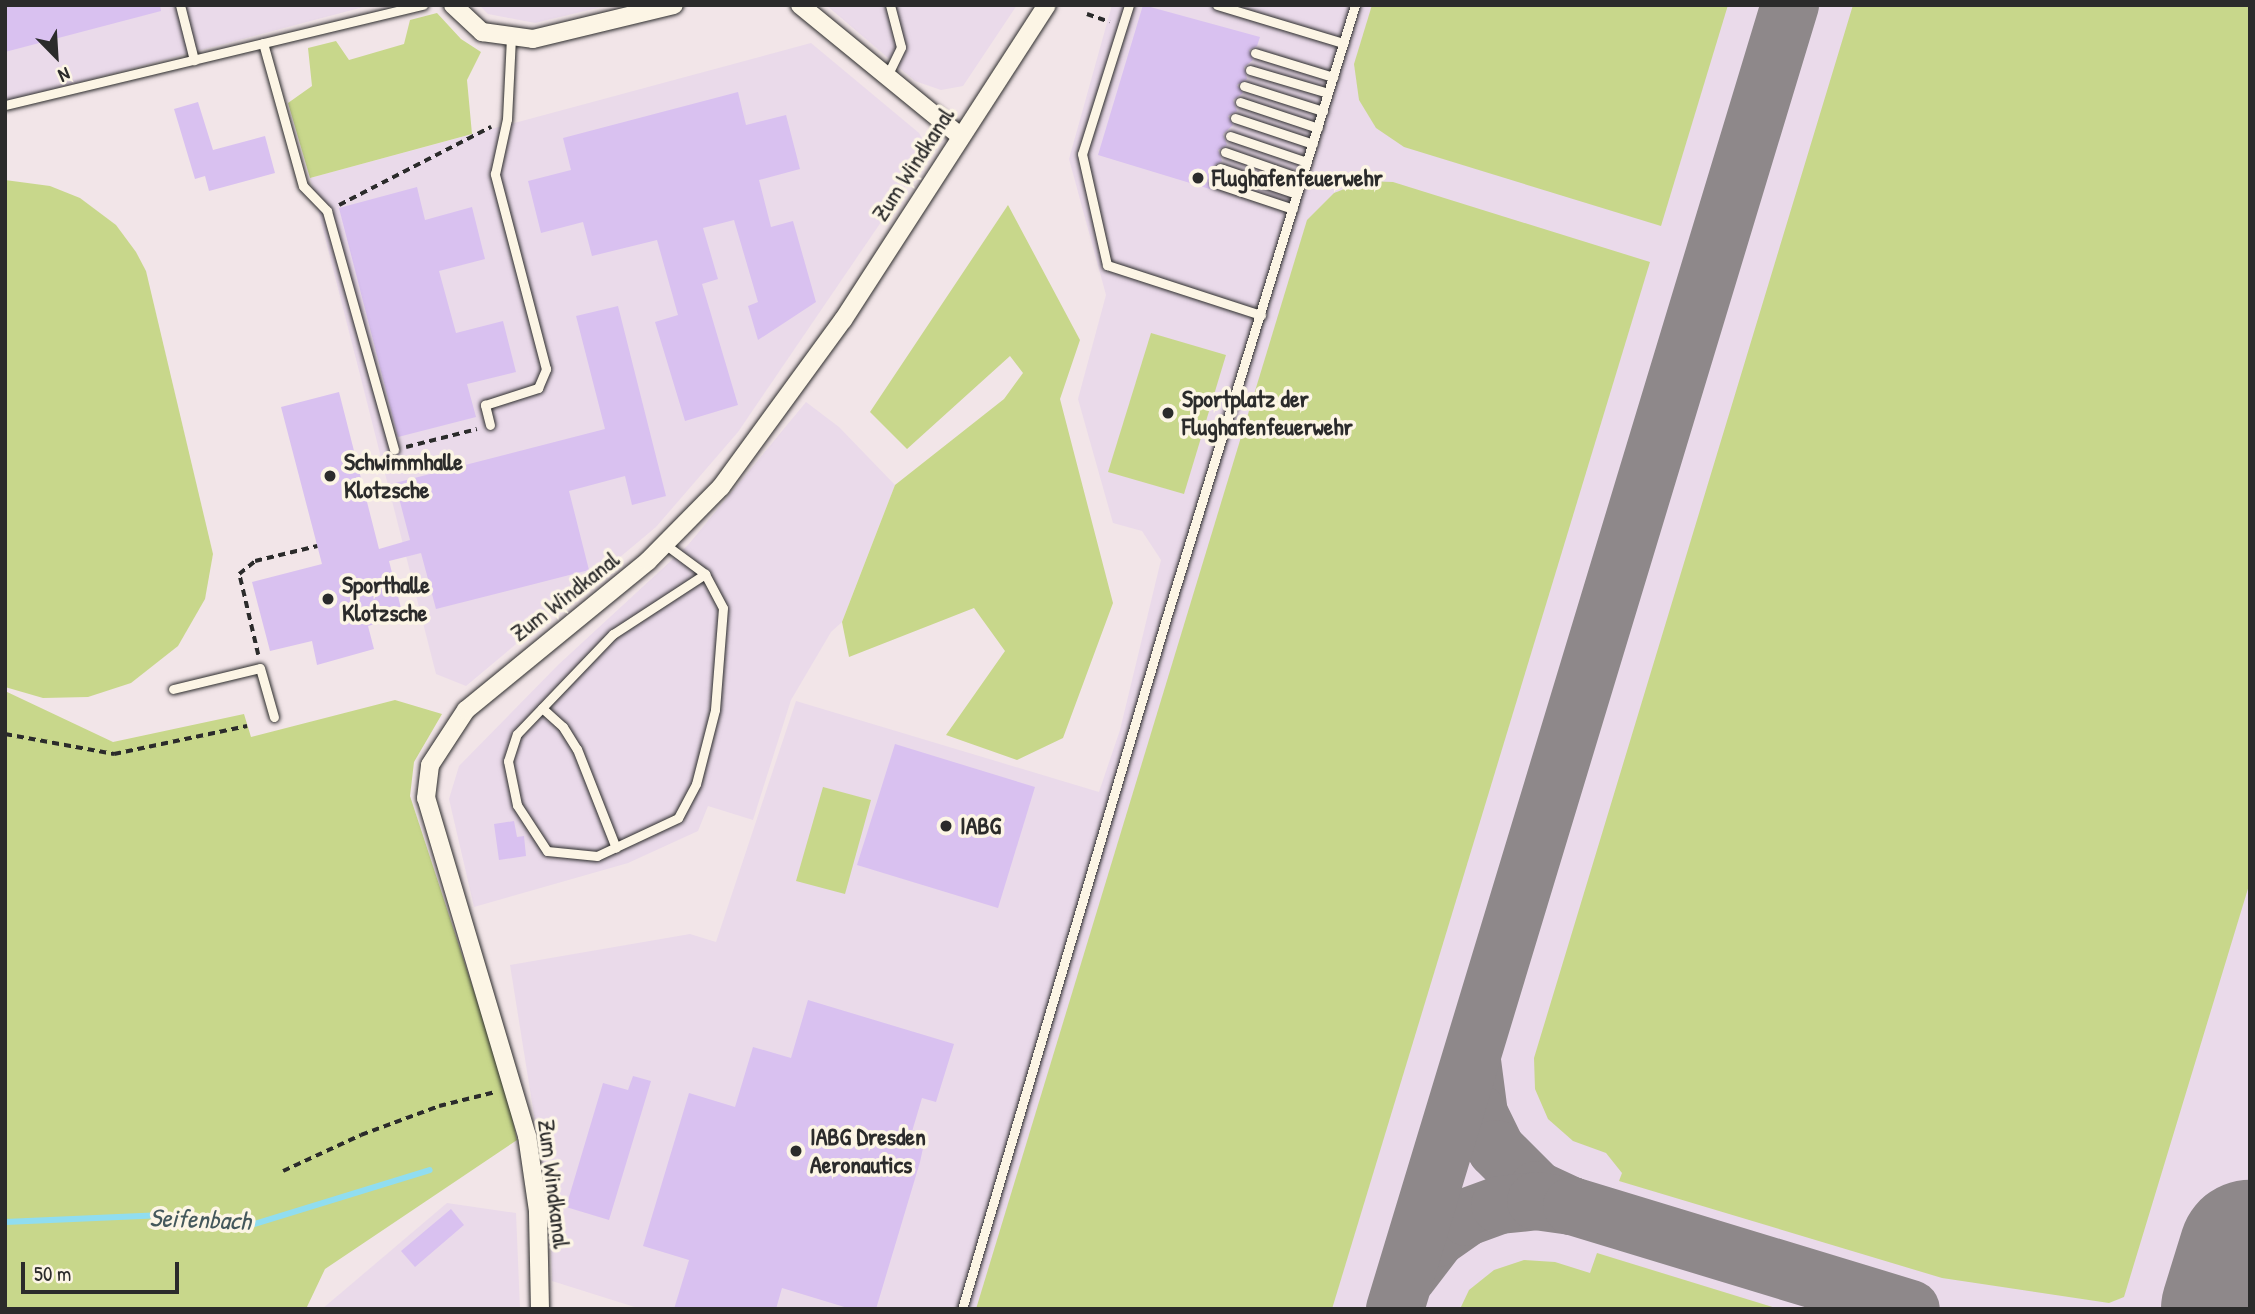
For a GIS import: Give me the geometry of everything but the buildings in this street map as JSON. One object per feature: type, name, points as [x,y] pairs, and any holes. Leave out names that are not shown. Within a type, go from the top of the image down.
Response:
[{"type":"street","points":[[453,5],[482,32],[511,38],[533,38],[674,5]]},
{"type":"street","points":[[800,5],[960,136]]},
{"type":"street","name":"Zum Windkanal","points":[[540,1309],[538,1211],[514,1087],[426,797],[430,765],[466,710],[666,545],[721,487],[843,320],[1047,5]]},
{"type":"lane","points":[[180,5],[194,60]]},
{"type":"lane","points":[[5,105],[422,5]]},
{"type":"lane","points":[[887,76],[901,47],[890,5]]},
{"type":"lane","points":[[1129,5],[1082,155],[1107,265],[1261,315]]},
{"type":"lane","points":[[1217,5],[1343,43]]},
{"type":"lane","points":[[962,1309],[1355,5]]},
{"type":"lane","points":[[491,425],[485,405],[538,388],[546,369],[495,174],[507,119],[511,38]]},
{"type":"lane","points":[[262,43],[303,186],[327,211],[394,450]]},
{"type":"lane","points":[[1255,53],[1333,77]]},
{"type":"lane","points":[[1250,70],[1328,93]]},
{"type":"lane","points":[[1244,86],[1323,111]]},
{"type":"lane","points":[[1240,102],[1318,128]]},
{"type":"lane","points":[[1235,118],[1313,144]]},
{"type":"lane","points":[[1230,136],[1307,162]]},
{"type":"lane","points":[[1224,152],[1302,179]]},
{"type":"lane","points":[[1220,168],[1297,194]]},
{"type":"lane","points":[[1215,183],[1293,209]]},
{"type":"lane","points":[[666,545],[705,574],[723,608],[715,710],[696,784],[678,818],[616,848],[597,856],[547,851],[517,805],[508,761],[517,734],[613,634],[705,574]]},
{"type":"lane","points":[[173,689],[260,668],[274,717]]},
{"type":"lane","points":[[542,709],[563,727],[578,749],[616,848]]},
{"type":"path","points":[[1087,14],[1122,25]]},
{"type":"path","points":[[327,211],[507,119]]},
{"type":"path","points":[[394,450],[491,425]]},
{"type":"path","points":[[260,668],[239,574],[255,561],[317,546]]},
{"type":"path","points":[[5,734],[114,754],[247,726]]},
{"type":"path","points":[[283,1171],[439,1106],[514,1087]]},
{"type":"shaded area","points":[[5,5],[371,5],[5,102]]},
{"type":"shaded area","points":[[479,5],[610,5],[535,23],[488,14]]},
{"type":"shaded area","points":[[826,5],[1017,5],[963,86],[941,90],[915,81]]},
{"type":"shaded area","points":[[1112,5],[2250,5],[2250,1309],[641,1309],[552,1281],[550,1215],[510,965],[690,934],[716,942],[796,701],[1099,792],[1120,730],[1161,560],[1142,531],[1113,523],[1078,399],[1106,295],[1069,159]]},
{"type":"shaded area","points":[[811,43],[919,133],[926,145],[924,159],[738,432],[656,527],[466,686],[436,674],[310,178]]},
{"type":"shaded area","points":[[806,402],[839,427],[895,485],[842,622],[831,632],[791,700],[753,820],[708,806],[698,831],[628,863],[474,907],[449,799],[459,766],[558,665],[688,545]]},
{"type":"shaded area","points":[[447,1203],[516,1213],[520,1309],[322,1309]]},
{"type":"green space","points":[[1372,5],[1728,5],[1661,226],[1404,147],[1376,128],[1359,100],[1354,64]]},
{"type":"green space","points":[[1853,5],[2250,5],[2250,882],[2124,1297],[2109,1303],[1942,1278],[1619,1181],[1622,1173],[1606,1153],[1573,1141],[1548,1119],[1535,1089],[1534,1058]]},
{"type":"green space","points":[[437,13],[461,39],[481,52],[467,80],[472,134],[310,178],[288,103],[312,86],[308,48],[336,41],[349,60],[404,44],[410,20]]},
{"type":"green space","points":[[5,180],[50,186],[80,198],[116,225],[136,252],[146,271],[213,554],[205,599],[178,646],[131,683],[88,697],[43,698],[5,687]]},
{"type":"green space","points":[[1365,181],[1393,182],[1650,262],[1332,1309],[976,1309],[1307,220],[1334,193]]},
{"type":"green space","points":[[1008,205],[1080,340],[1060,399],[1113,603],[1063,738],[1017,760],[946,735],[1005,651],[974,608],[849,657],[842,622],[895,485],[1004,399],[1023,373],[1010,356],[907,449],[870,412]]},
{"type":"green space","name":"Sportplatz der Flughafenfeuerwehr","points":[[1151,333],[1226,355],[1184,494],[1108,472]]},
{"type":"green space","points":[[5,691],[113,742],[244,714],[251,737],[395,700],[442,714],[414,762],[410,796],[506,1089],[517,1140],[325,1269],[306,1309],[5,1309]]},
{"type":"green space","points":[[823,787],[871,800],[845,894],[796,881]]},
{"type":"green space","points":[[1597,1253],[1779,1309],[1460,1309],[1469,1290],[1494,1270],[1524,1260],[1555,1262],[1590,1273]]},
{"type":"waterway","name":"Seifenbach","points":[[5,1222],[164,1215],[248,1226],[430,1170]]},
{"type":"taxiway","points":[[1395,1309],[1790,5]]},
{"type":"taxiway","points":[[1472,1061],[1479,1114],[1496,1149],[1537,1190],[1572,1206]]},
{"type":"taxiway","points":[[1408,1276],[1437,1238],[1467,1217],[1500,1205],[1536,1201],[1572,1206],[1911,1309]]},
{"type":"taxiway","points":[[2222,1309],[2244,1269]]},
{"type":"runway","points":[[2232,1309],[2250,1251]]},
{"type":"place","name":"Flughafenfeuerwehr","points":[[1198,178]]},
{"type":"place","name":"Sportplatz der Flughafenfeuerwehr","points":[[1168,413]]},
{"type":"place","name":"Schwimmhalle Klotzsche","points":[[330,476]]},
{"type":"place","name":"Sporthalle Klotzsche","points":[[328,599]]},
{"type":"place","name":"IABG","points":[[946,826]]},
{"type":"place","name":"IABG Dresden Aeronautics","points":[[796,1151]]}]
